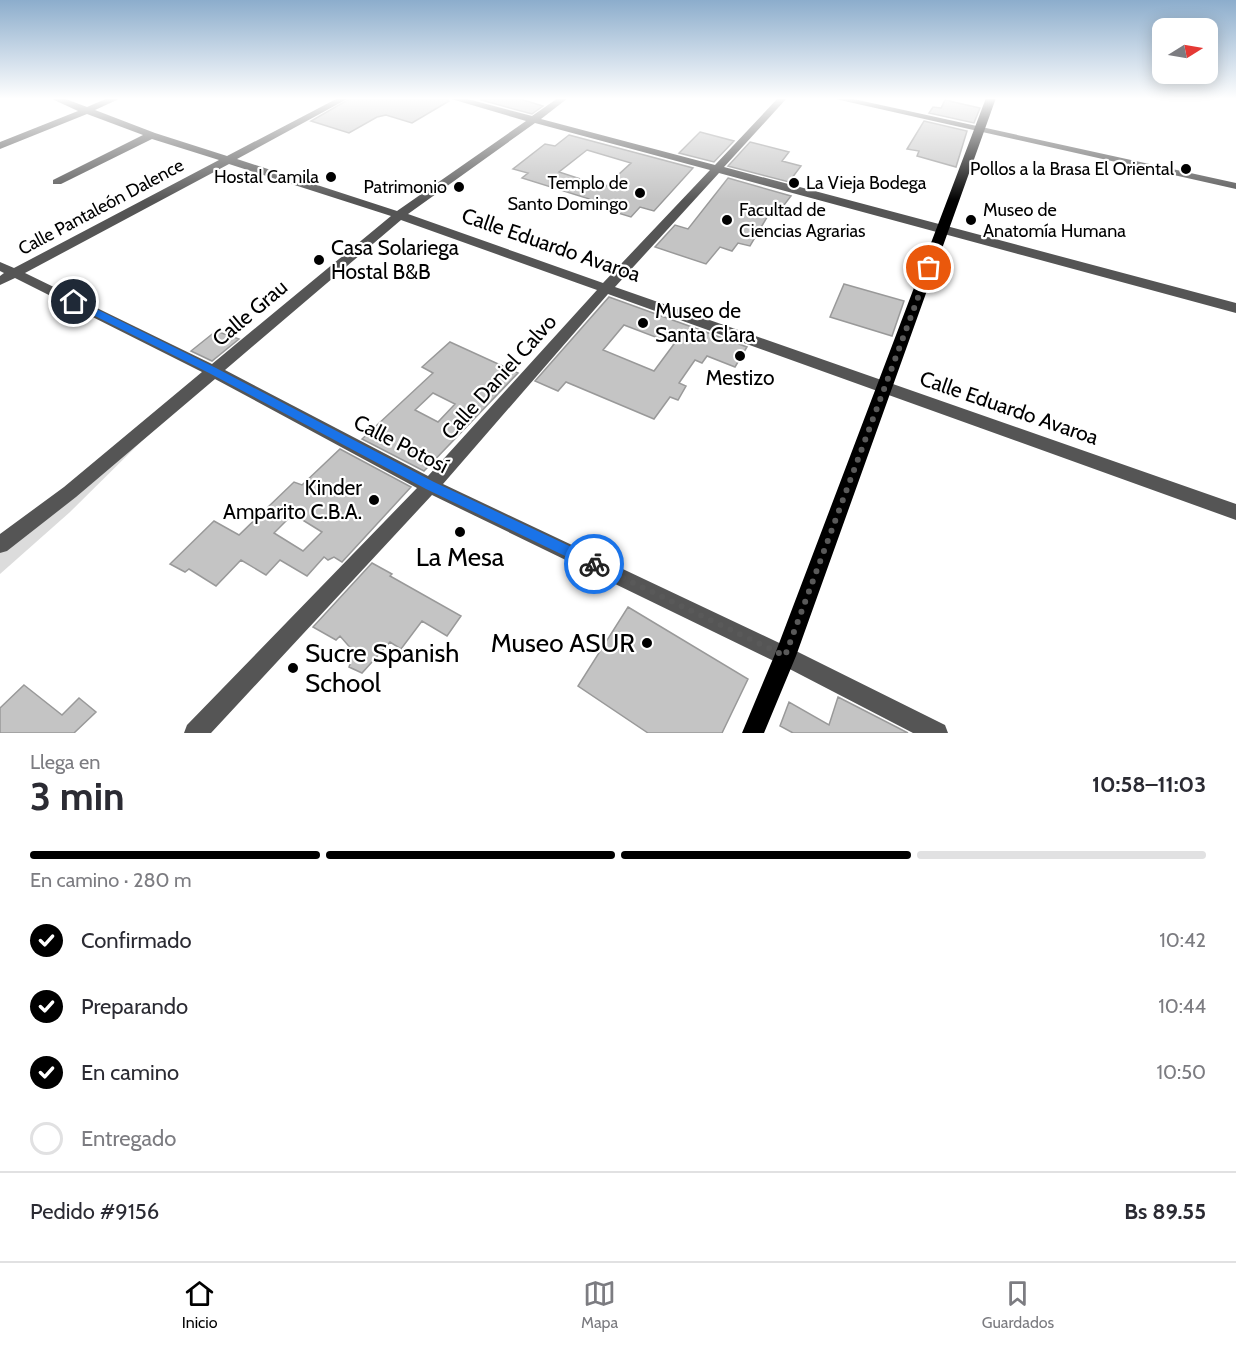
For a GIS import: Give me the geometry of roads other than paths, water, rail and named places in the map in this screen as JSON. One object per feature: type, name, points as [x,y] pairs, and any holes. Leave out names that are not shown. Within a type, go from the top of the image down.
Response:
[{"type":"main road","points":[[753,733],[785,656],[980,132]]},
{"type":"street","points":[[0,146],[34,132]]},
{"type":"street","name":"Calle Eduardo Avaroa","points":[[143,132],[399,215],[1236,512]]},
{"type":"street","name":"Calle Pantaleón Dalence","points":[[5,273],[281,132]]},
{"type":"street","name":"Calle Grau","points":[[0,545],[70,492],[399,215],[515,132]]},
{"type":"street","points":[[580,132],[717,167],[1236,308]]},
{"type":"street","name":"Calle Daniel Calvo","points":[[195,733],[430,486],[606,288],[750,132]]},
{"type":"street","points":[[991,132],[1236,186]]},
{"type":"street","points":[[73,189],[57,182],[151,135]]},
{"type":"street","name":"Calle Potosí","points":[[5,273],[213,371],[430,486],[785,656],[937,733]]},
{"type":"place","name":"Pollos a la Brasa El Oriental","points":[[1186,169]]},
{"type":"place","name":"Hostal Camila","points":[[331,177]]},
{"type":"place","name":"La Vieja Bodega","points":[[794,183]]},
{"type":"place","name":"Patrimonio","points":[[459,187]]},
{"type":"place","name":"Templo de Santo Domingo","points":[[640,193]]},
{"type":"place","name":"Facultad de Ciencias Agrarias","points":[[727,220]]},
{"type":"place","name":"Museo de Anatomía Humana","points":[[971,220]]},
{"type":"place","name":"Casa Solariega Hostal B&B","points":[[319,260]]},
{"type":"place","name":"Museo de Santa Clara","points":[[643,323]]},
{"type":"place","name":"Mestizo","points":[[740,356]]},
{"type":"place","name":"Kinder Amparito C.B.A.","points":[[374,500]]},
{"type":"place","name":"La Mesa","points":[[460,532]]},
{"type":"place","name":"Museo ASUR","points":[[647,643]]},
{"type":"place","name":"Sucre Spanish School","points":[[293,668]]}]
